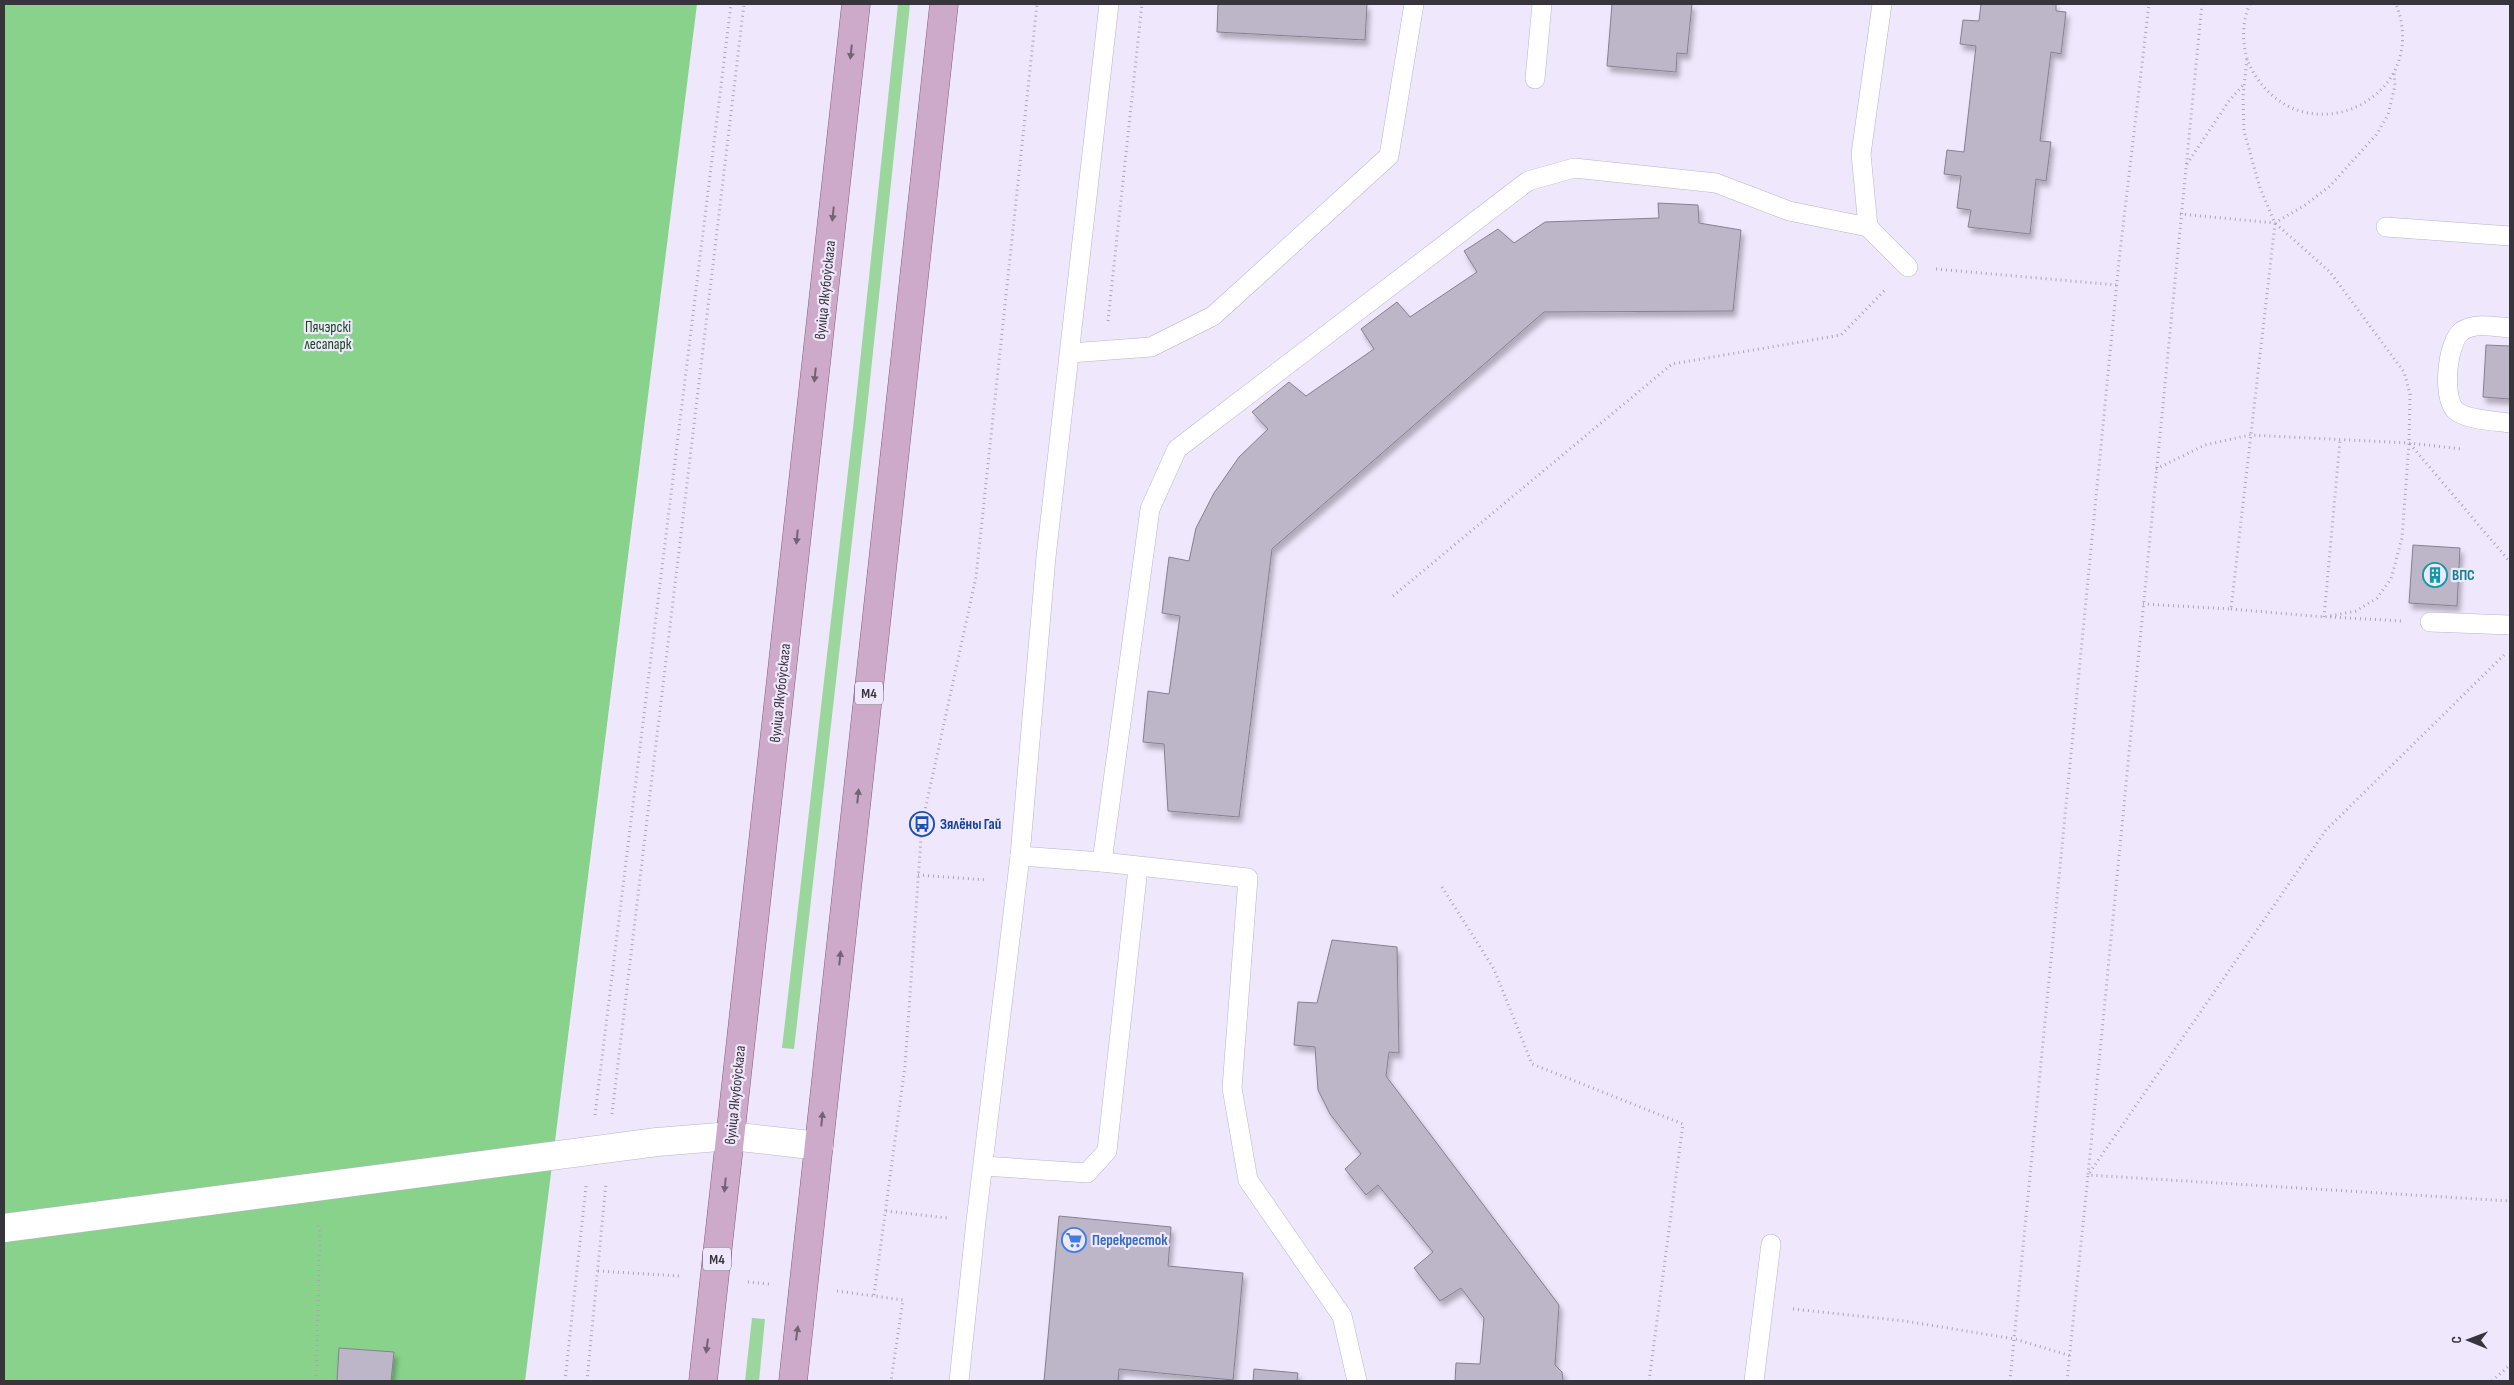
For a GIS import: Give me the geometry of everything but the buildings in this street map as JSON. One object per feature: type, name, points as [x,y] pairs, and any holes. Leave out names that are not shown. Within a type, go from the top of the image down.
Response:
[{"type":"main road","name":"вуліца Якубоўскага","points":[[702,1381],[856,4]]},
{"type":"main road","name":"М4","points":[[792,1381],[944,4]]},
{"type":"street","points":[[4,1228],[657,1142],[730,1136],[819,1146]]},
{"type":"lane","points":[[959,1381],[976,1221],[1020,856],[1046,558],[1109,4]]},
{"type":"lane","points":[[1070,353],[1150,347],[1213,316],[1389,156],[1414,4]]},
{"type":"lane","points":[[1535,79],[1542,4]]},
{"type":"lane","points":[[1868,226],[1861,154],[1882,4]]},
{"type":"lane","points":[[1102,862],[1150,509],[1178,448],[1528,181],[1574,168],[1716,184],[1789,210],[1868,226],[1908,267]]},
{"type":"lane","points":[[2386,227],[2510,236]]},
{"type":"lane","points":[[2510,328],[2475,325],[2461,332],[2453,343],[2448,367],[2447,396],[2456,410],[2475,418],[2510,423]]},
{"type":"lane","points":[[2430,622],[2510,624]]},
{"type":"lane","points":[[1020,856],[1102,862],[1138,868],[1248,878],[1232,1088],[1248,1180],[1342,1316],[1357,1373],[1357,1381]]},
{"type":"lane","points":[[984,1166],[1087,1173],[1106,1150],[1138,868]]},
{"type":"lane","points":[[1754,1381],[1771,1244]]},
{"type":"path","points":[[587,1381],[600,1151],[730,4]]},
{"type":"path","points":[[565,1381],[600,1151],[619,1043],[744,4]]},
{"type":"path","points":[[891,1381],[903,1300],[874,1295],[905,1066],[922,824],[976,577],[1037,4]]},
{"type":"path","points":[[1105,351],[1142,4]]},
{"type":"path","points":[[2010,1381],[2117,285],[2149,4]]},
{"type":"path","points":[[2067,1381],[2071,1356],[2155,469],[2202,4]]},
{"type":"path","points":[[2250,4],[2243,32],[2246,59],[2244,131],[2260,188],[2275,223],[2330,272],[2404,372],[2410,394],[2409,443],[2402,538],[2391,579],[2377,598],[2356,611],[2324,617]]},
{"type":"path","points":[[2246,59],[2258,83],[2278,102],[2302,113],[2329,115],[2355,109],[2378,94],[2394,72],[2403,46],[2402,20],[2396,4]]},
{"type":"path","points":[[2180,214],[2275,223],[2330,186],[2376,135],[2388,115],[2395,86],[2394,72]]},
{"type":"path","points":[[2185,166],[2229,101],[2244,83]]},
{"type":"path","points":[[2231,609],[2275,223]]},
{"type":"path","points":[[1393,596],[1672,364],[1841,335],[1908,267],[2117,285]]},
{"type":"path","points":[[2155,469],[2205,445],[2250,435],[2409,443],[2510,562]]},
{"type":"path","points":[[2324,617],[2340,440]]},
{"type":"path","points":[[2142,604],[2324,617],[2430,622]]},
{"type":"path","points":[[2088,1175],[2326,830],[2510,649]]},
{"type":"path","points":[[918,875],[1017,883]]},
{"type":"path","points":[[1442,887],[1494,969],[1532,1064],[1683,1124],[1649,1381]]},
{"type":"path","points":[[2088,1175],[2510,1202]]},
{"type":"path","points":[[307,1189],[320,1232],[316,1381]]},
{"type":"path","points":[[886,1211],[976,1221]]},
{"type":"path","points":[[1763,1306],[1905,1321],[2015,1339],[2071,1356]]},
{"type":"path","points":[[2492,1381],[2510,1366]]},
{"type":"green space","name":"Пячэрскі лесапарк","points":[[4,4],[697,4],[525,1381],[4,1381]]},
{"type":"green space","points":[[898,4],[910,4],[866,418],[794,1049],[782,1048],[854,419]]},
{"type":"green space","points":[[752,1318],[765,1319],[759,1381],[745,1381]]},
{"type":"place","name":"ВПС","points":[[2435,575]]},
{"type":"place","name":"Зялёны Гай","points":[[922,824]]},
{"type":"place","name":"Перекресток","points":[[1074,1240]]}]
